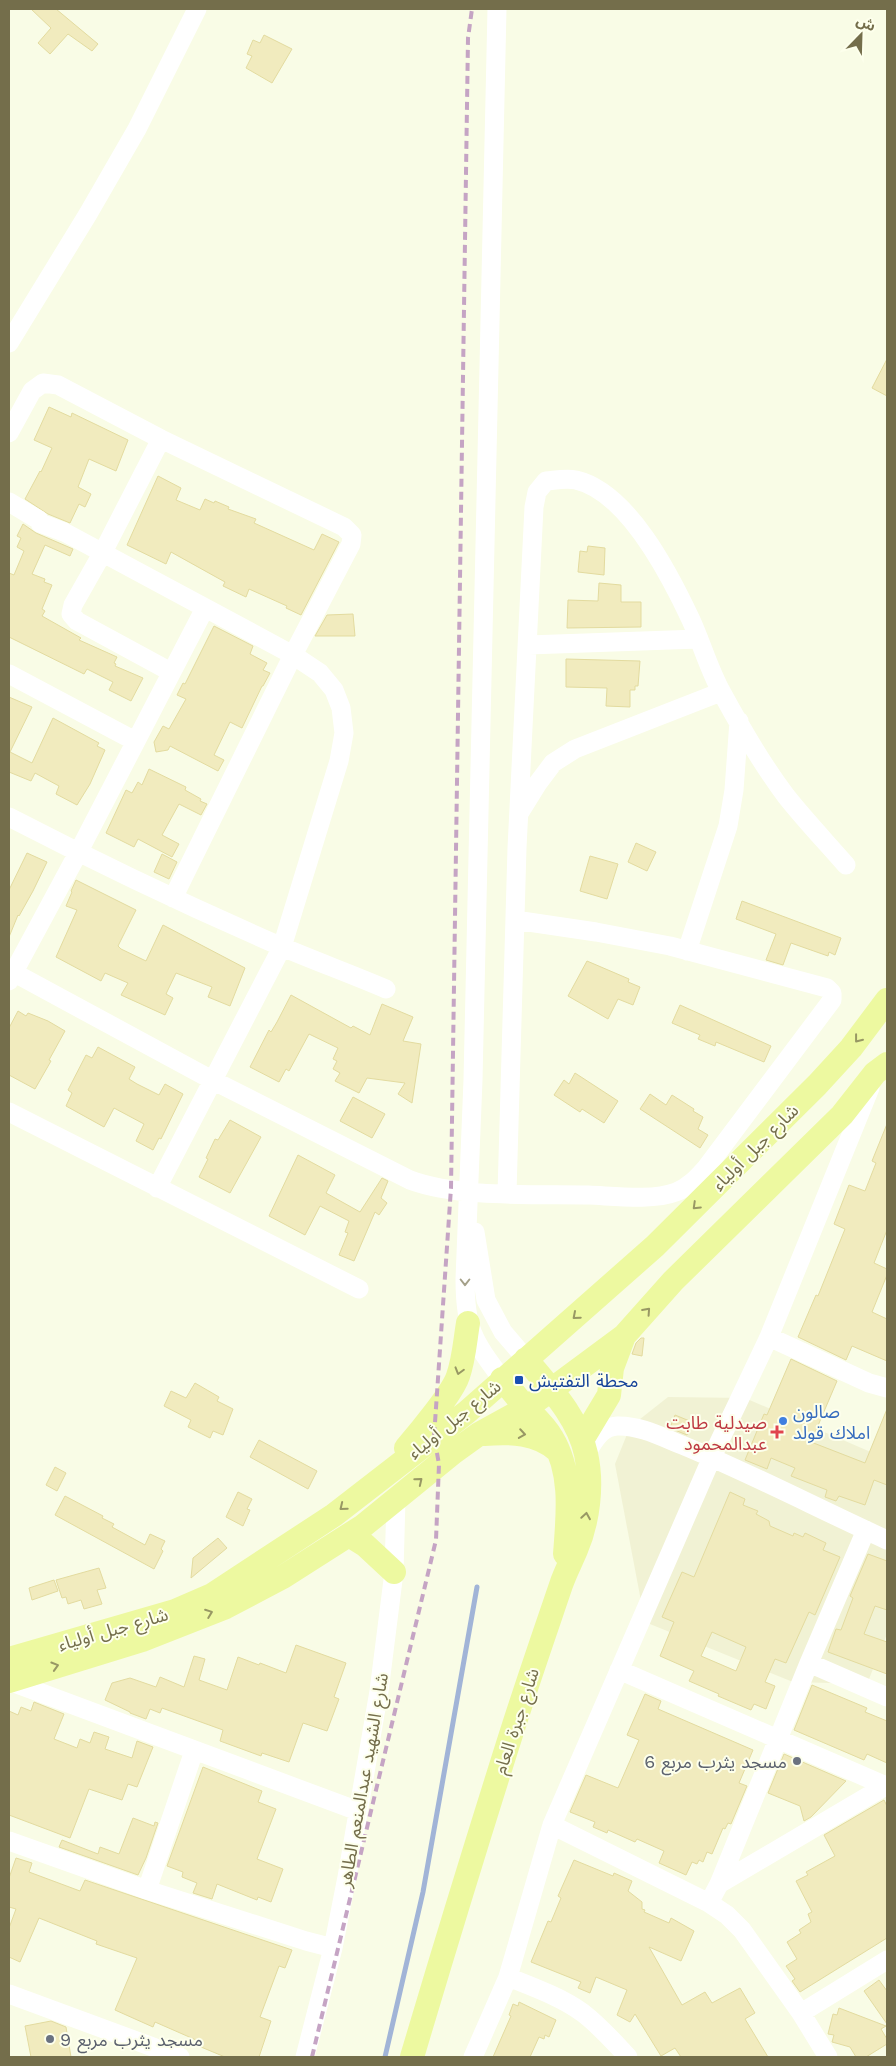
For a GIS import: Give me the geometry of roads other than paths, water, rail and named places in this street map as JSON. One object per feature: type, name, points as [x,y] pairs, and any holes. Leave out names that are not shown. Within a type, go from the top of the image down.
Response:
[{"type":"main road","name":"شارع جبل أولياء","points":[[9,1659],[175,1611],[212,1595],[334,1515],[366,1488],[467,1412],[502,1379],[616,1282],[817,1085],[851,1048],[887,1000]]},
{"type":"main road","name":"شارع جبل أولياء","points":[[9,1681],[142,1640],[226,1607],[283,1578],[350,1534],[479,1434],[526,1408],[624,1336],[673,1281],[842,1115],[884,1068]]},
{"type":"main road","points":[[366,1488],[412,1441],[458,1378],[468,1323]]},
{"type":"main road","points":[[584,1447],[609,1395],[612,1368],[624,1336]]},
{"type":"main road","name":"شارع جبرة العام","points":[[412,2057],[514,1726],[563,1578],[585,1524],[588,1499],[584,1447],[572,1420],[526,1359]]},
{"type":"main road","points":[[502,1379],[552,1437],[560,1452],[566,1473],[568,1497],[563,1578]]},
{"type":"main road","points":[[479,1434],[505,1432],[527,1434],[549,1443],[560,1452]]},
{"type":"main road","points":[[350,1534],[394,1572]]},
{"type":"street","points":[[9,343],[88,214],[136,130],[197,9]]},
{"type":"street","points":[[497,9],[469,1195],[464,1279],[468,1323],[477,1346],[502,1379]]},
{"type":"street","points":[[9,434],[32,391],[43,383],[58,385],[161,439],[344,527],[352,535],[351,544],[293,655],[173,898]]},
{"type":"street","points":[[161,439],[103,552],[73,605],[71,614],[77,621],[171,672]]},
{"type":"street","points":[[507,1193],[519,814],[534,507],[537,492],[546,481],[577,480],[596,488],[616,503],[637,526],[656,555],[691,620],[721,692],[764,765],[786,796],[846,865]]},
{"type":"street","points":[[9,502],[40,523],[64,532],[103,552],[293,655],[320,673],[334,690],[341,708],[344,733],[339,761],[282,947],[157,1188]]},
{"type":"street","points":[[205,608],[78,853],[10,974],[214,1081],[410,1180],[427,1186],[469,1195],[507,1193],[648,1197],[676,1192],[693,1182],[706,1168],[832,1000],[832,993],[827,988],[687,952],[596,932],[515,920]]},
{"type":"street","points":[[528,645],[699,639]]},
{"type":"street","points":[[9,674],[135,741]]},
{"type":"street","points":[[519,814],[538,782],[554,763],[575,749],[721,692]]},
{"type":"street","points":[[687,952],[728,826],[734,790],[739,721]]},
{"type":"street","points":[[9,817],[78,853],[173,898],[282,947],[386,990]]},
{"type":"street","points":[[473,2057],[508,1977],[552,1825],[712,1457],[769,1336],[884,1068]]},
{"type":"street","points":[[9,1112],[359,1289]]},
{"type":"street","points":[[469,1195],[486,1300],[503,1332],[526,1359]]},
{"type":"street","points":[[769,1336],[869,1383],[887,1388]]},
{"type":"street","points":[[584,1447],[601,1431],[616,1426],[647,1431],[712,1457],[887,1540]]},
{"type":"street","name":"شارع الشهيد عبدالمنعم الطاهر","points":[[305,2057],[333,1948],[379,1691],[394,1572],[396,1499]]},
{"type":"street","points":[[709,1903],[720,1884],[809,1663],[866,1530]]},
{"type":"street","points":[[809,1663],[887,1697]]},
{"type":"street","points":[[619,1670],[779,1737],[887,1785]]},
{"type":"street","points":[[9,1681],[194,1752],[358,1811]]},
{"type":"street","points":[[147,1890],[194,1752]]},
{"type":"street","points":[[720,1884],[887,1785]]},
{"type":"street","points":[[552,1825],[709,1903],[727,1915],[742,1930],[801,2013],[828,2057]]},
{"type":"street","points":[[9,1841],[147,1890],[333,1948]]},
{"type":"street","points":[[801,2013],[887,1960]]},
{"type":"street","points":[[508,1977],[554,1997],[581,2012],[603,2030],[628,2057]]},
{"type":"street","points":[[9,1994],[180,2057]]},
{"type":"waterway","points":[[385,2057],[423,1892],[477,1587]]},
{"type":"railway","points":[[312,2057],[436,1540],[439,1464],[434,1437],[451,1188],[468,38],[472,9]]},
{"type":"place","name":"محطة التفتيش","points":[[519,1380]]},
{"type":"place","name":"صالون املاك قولد","points":[[783,1421]]},
{"type":"place","name":"صيدلية طابت عبدالمحمود","points":[[777,1432]]},
{"type":"place","name":"مسجد يثرب مربع 6","points":[[797,1761]]},
{"type":"place","name":"مسجد يثرب مربع 9","points":[[50,2039]]}]
